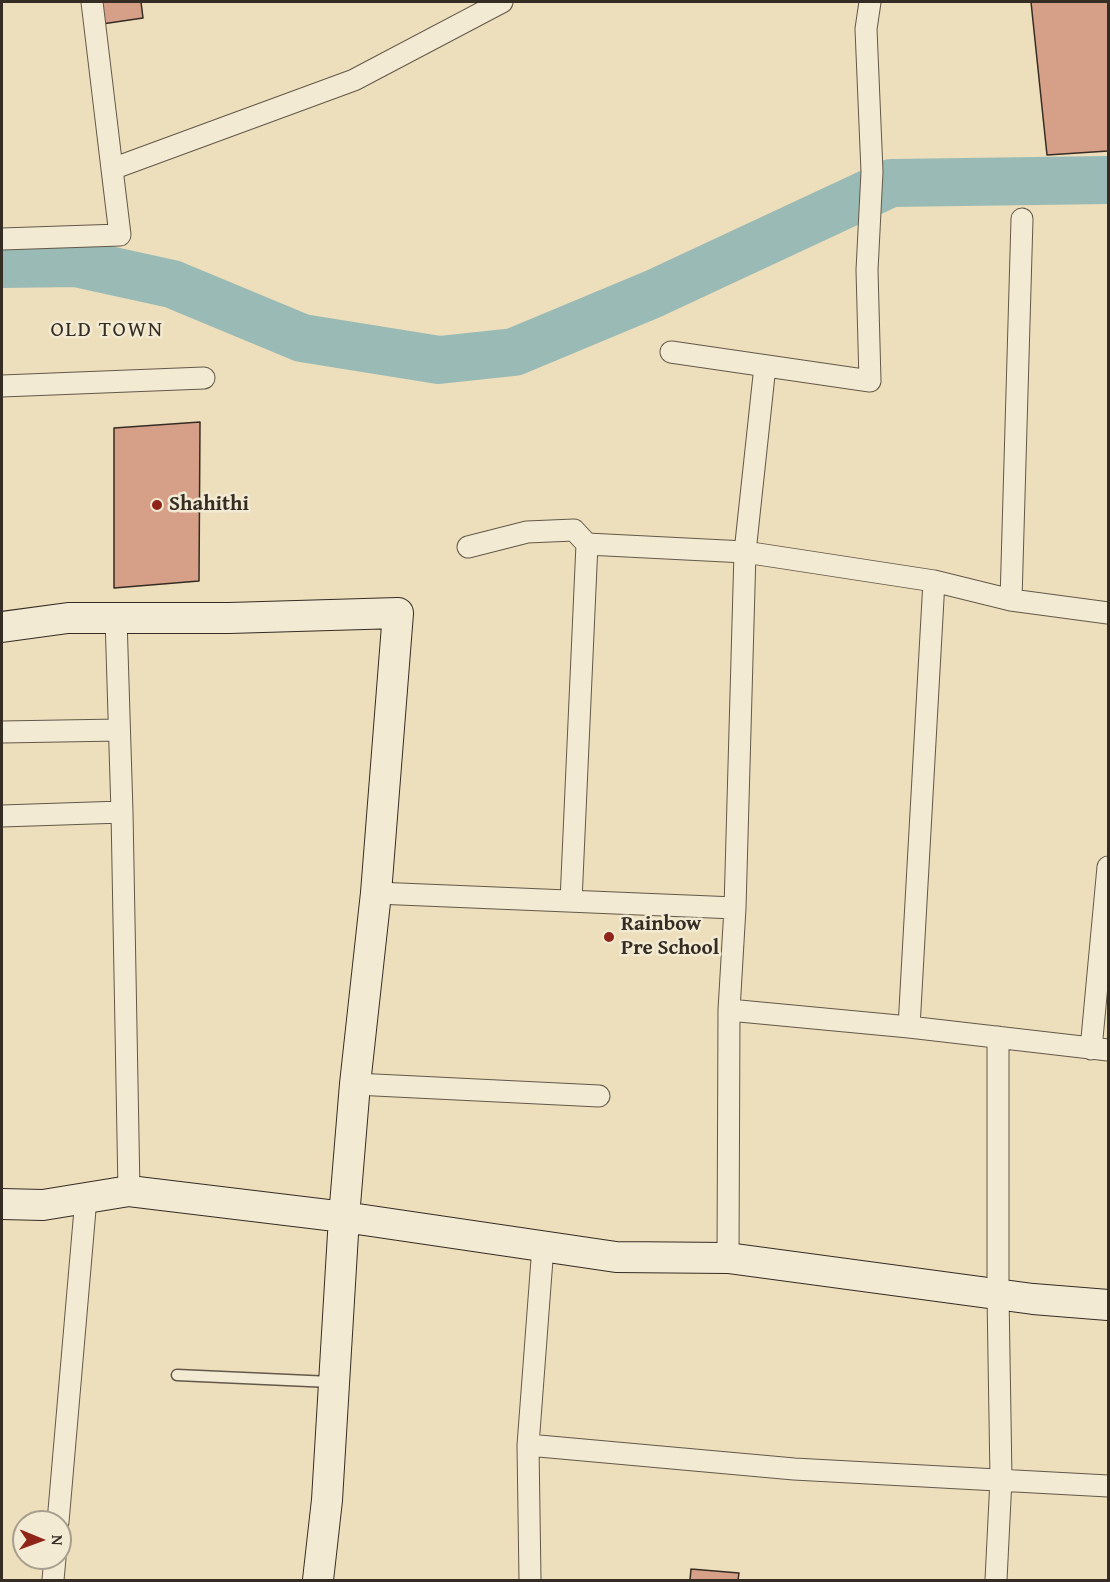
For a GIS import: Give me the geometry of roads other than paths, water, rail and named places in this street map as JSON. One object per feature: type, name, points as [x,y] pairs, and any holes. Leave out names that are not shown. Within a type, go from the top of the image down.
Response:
[{"type":"street","points":[[2,239],[120,235],[92,2]]},
{"type":"street","points":[[112,169],[354,80],[502,2]]},
{"type":"street","points":[[670,352],[870,381],[867,270],[872,172],[866,29],[870,2]]},
{"type":"street","points":[[1011,600],[1022,219]]},
{"type":"street","points":[[728,1258],[729,1010],[735,908],[745,552],[765,366]]},
{"type":"street","points":[[2,386],[204,378]]},
{"type":"street","points":[[468,547],[527,532],[574,530],[587,544],[745,552],[934,581],[1011,600],[1108,614]]},
{"type":"street","points":[[571,901],[587,544]]},
{"type":"street","points":[[909,1027],[934,581]]},
{"type":"street","points":[[2,627],[68,618],[398,613],[376,893],[355,1084],[344,1217],[327,1500],[318,1581]]},
{"type":"street","points":[[116,618],[129,1191]]},
{"type":"street","points":[[2,732],[119,729]]},
{"type":"street","points":[[2,816],[122,812]]},
{"type":"street","points":[[729,1010],[909,1027],[1100,1049],[1108,867]]},
{"type":"street","points":[[376,893],[735,908]]},
{"type":"street","points":[[996,1581],[1001,1479],[998,1037]]},
{"type":"street","points":[[355,1084],[599,1096]]},
{"type":"street","points":[[2,1204],[43,1205],[129,1191],[344,1217],[616,1257],[728,1258],[998,1295],[1108,1305]]},
{"type":"street","points":[[59,1510],[86,1198]]},
{"type":"street","points":[[530,1581],[528,1445],[543,1246]]},
{"type":"street","points":[[528,1445],[794,1469],[1108,1486]]},
{"type":"lane","points":[[177,1375],[334,1382]]},
{"type":"waterway","points":[[2,264],[76,263],[172,284],[302,338],[439,360],[514,352],[653,294],[891,183],[1108,180]]},
{"type":"place","name":"Shahithi","points":[[157,505]]},
{"type":"place","name":"Rainbow Pre School","points":[[609,937]]},
{"type":"district","name":"OLD TOWN","points":[[107,330]]}]
